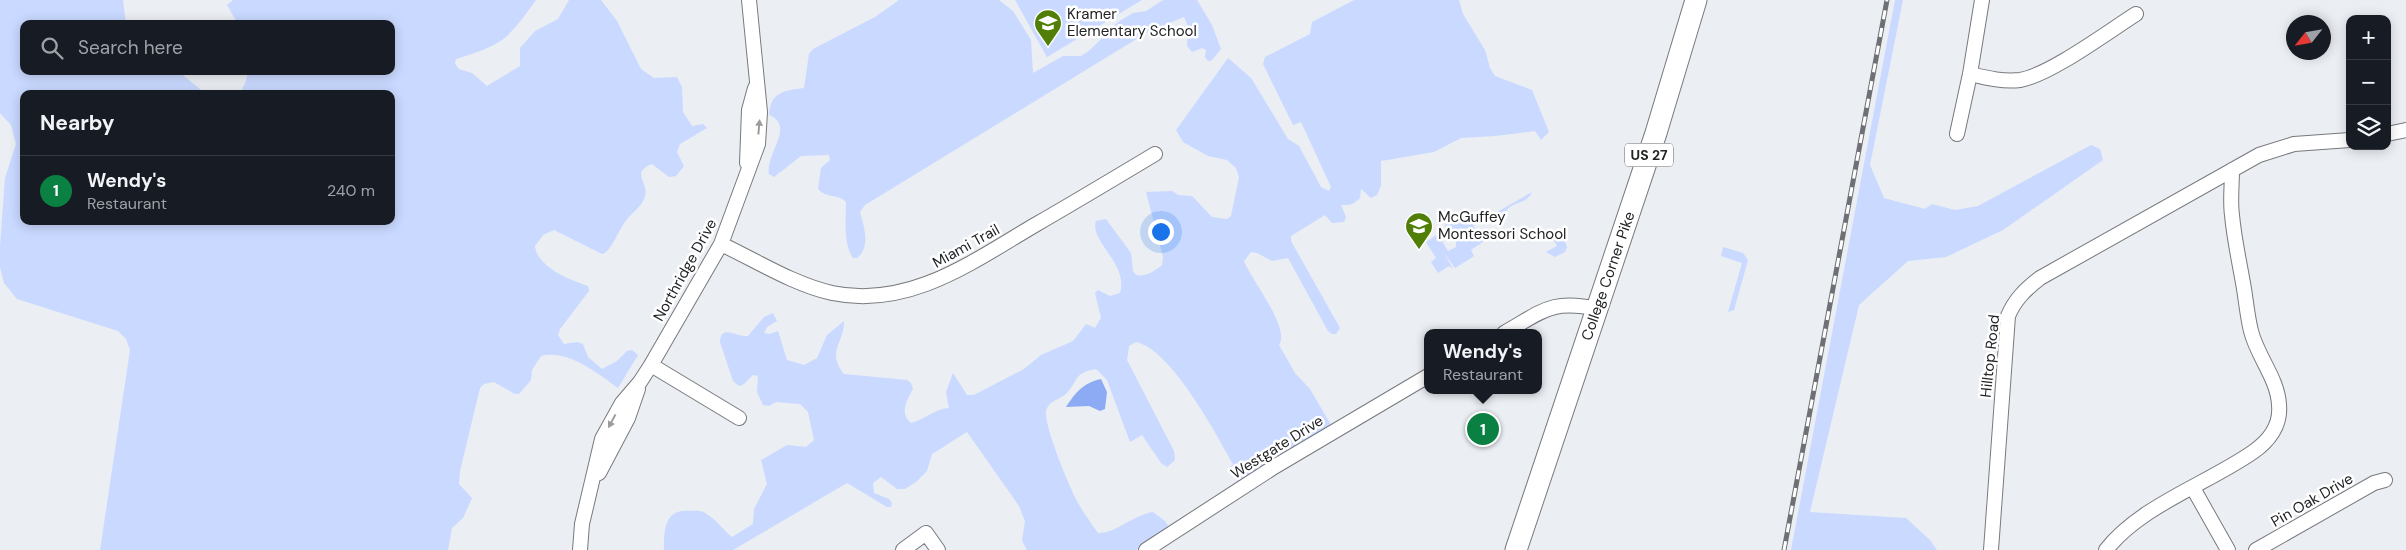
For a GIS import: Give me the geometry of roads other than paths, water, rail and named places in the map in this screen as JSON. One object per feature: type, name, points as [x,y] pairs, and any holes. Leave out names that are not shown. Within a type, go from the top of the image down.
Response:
[{"type":"highway","name":"College Corner Pike","points":[[1516,550],[1656,133],[1696,0]]},
{"type":"street","name":"Northridge Drive","points":[[580,550],[582,524],[602,439],[622,403],[640,382],[651,365],[721,244],[758,144],[760,112],[749,0]]},
{"type":"street","points":[[1957,134],[1970,74],[1982,0]]},
{"type":"street","points":[[1970,74],[1998,80],[2021,80],[2045,71],[2136,14]]},
{"type":"street","points":[[2391,133],[2406,130]]},
{"type":"street","name":"Hilltop Road","points":[[1991,550],[2008,316],[2013,304],[2025,290],[2040,278],[2259,155],[2294,144],[2346,140]]},
{"type":"street","name":"Miami Trail","points":[[721,244],[781,274],[831,293],[860,296],[890,294],[942,280],[1155,154]]},
{"type":"street","points":[[2106,550],[2126,528],[2147,513],[2194,488],[2255,450],[2270,436],[2279,420],[2280,404],[2275,386],[2251,331],[2232,215],[2232,170]]},
{"type":"street","points":[[1511,329],[1543,311],[1560,305],[1598,309]]},
{"type":"street","points":[[651,365],[739,418]]},
{"type":"street","name":"Westgate Drive","points":[[1146,550],[1274,467],[1424,378]]},
{"type":"street","name":"Pin Oak Drive","points":[[2256,550],[2374,483],[2385,480]]},
{"type":"street","points":[[2194,488],[2228,550]]},
{"type":"street","points":[[903,550],[926,533],[938,550]]},
{"type":"water","points":[[1101,379],[1107,392],[1105,409],[1100,411],[1089,406],[1066,407],[1080,389],[1089,383]]},
{"type":"railway","points":[[1784,550],[1887,0]]},
{"type":"place","name":"Kramer Elementary School","points":[[1048,47]]},
{"type":"place","name":"McGuffey Montessori School","points":[[1419,250]]},
{"type":"place","name":"Wendy's","points":[[1483,429]]}]
